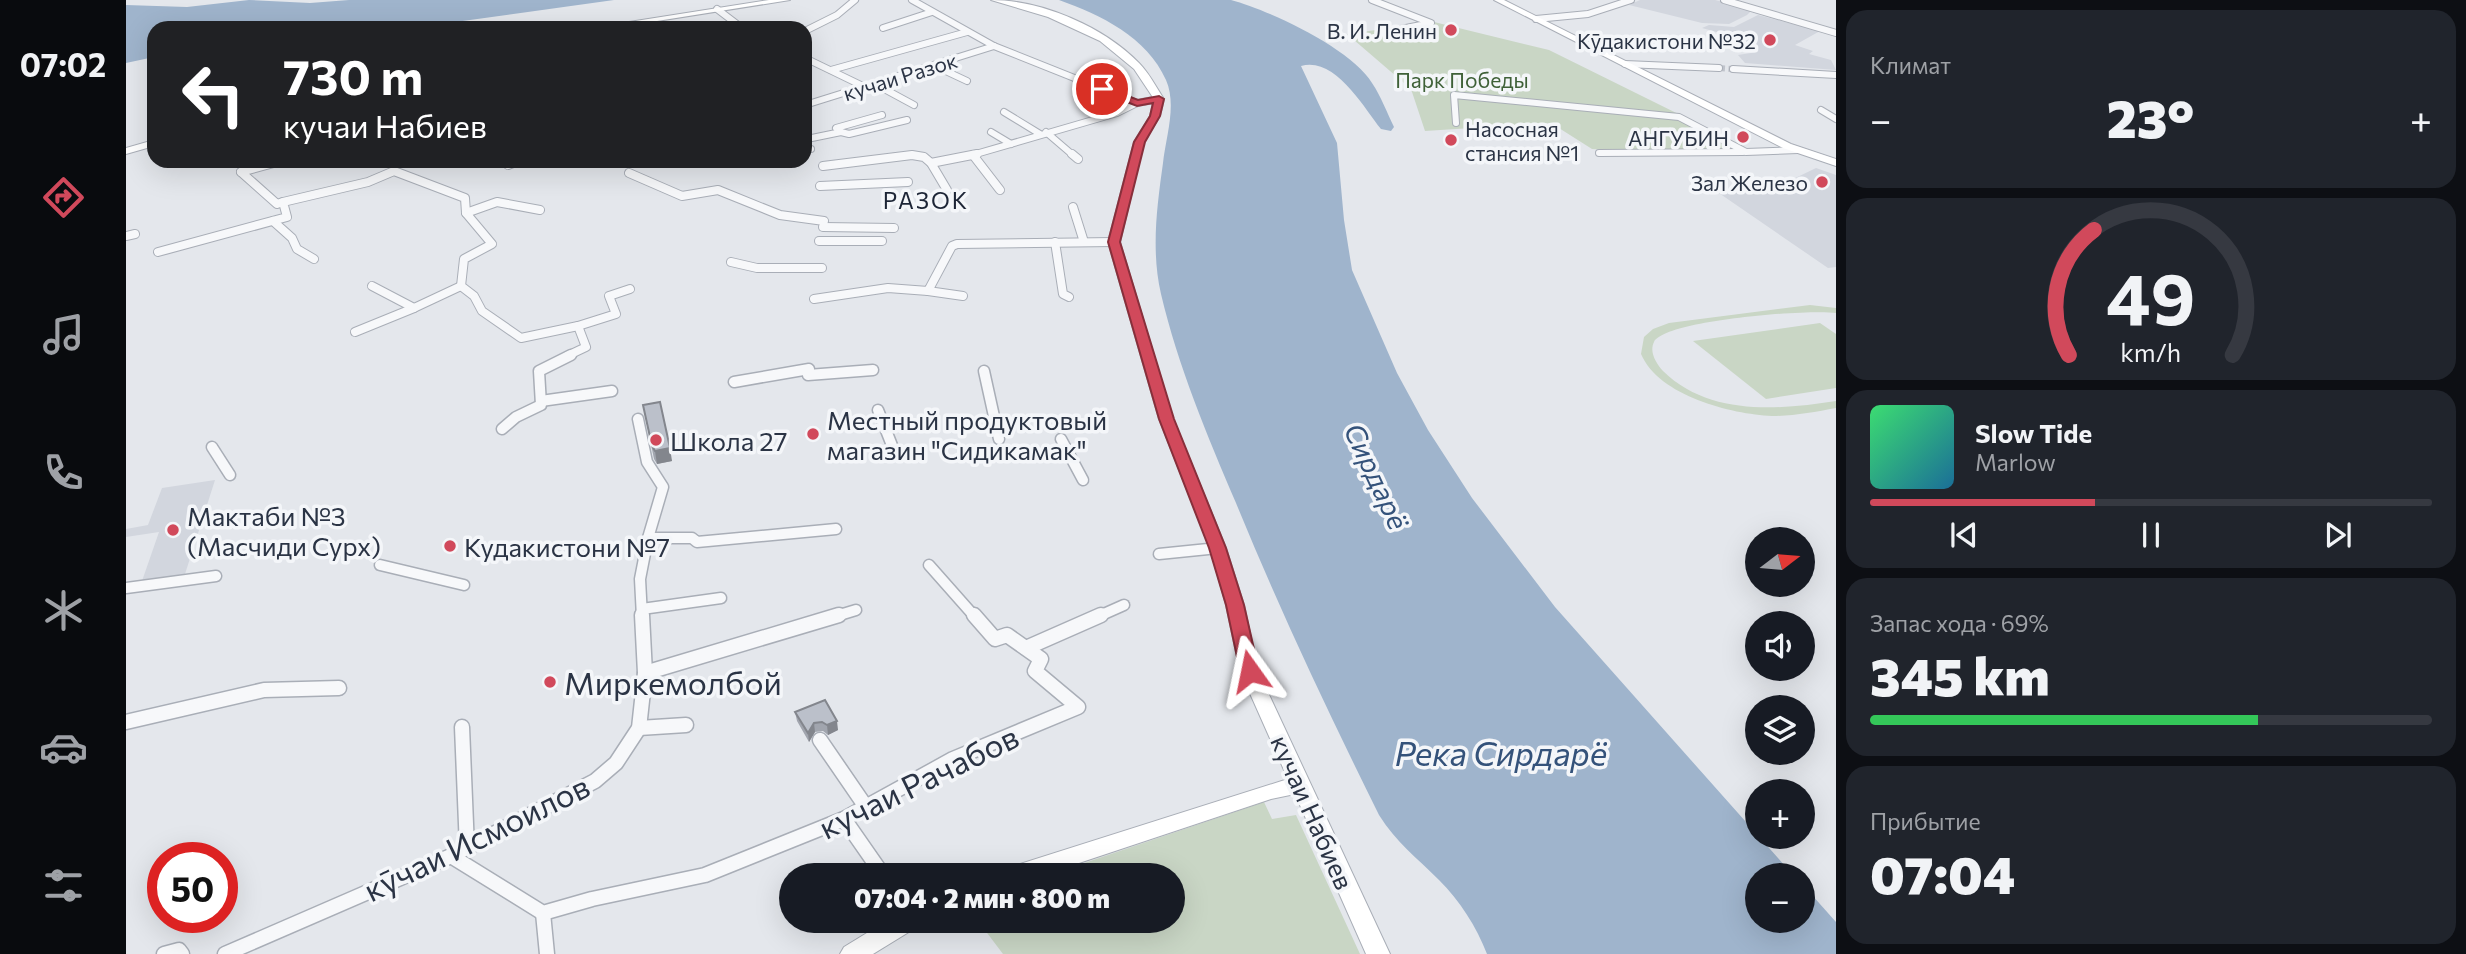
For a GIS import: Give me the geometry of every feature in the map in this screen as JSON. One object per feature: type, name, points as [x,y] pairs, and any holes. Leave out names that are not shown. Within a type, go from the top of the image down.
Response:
[{"type":"main road","points":[[640,21],[786,0]]},
{"type":"main road","points":[[995,0],[1070,21],[1106,40],[1136,64],[1159,99],[1155,116],[1139,142],[1114,242]]},
{"type":"main road","points":[[1498,0],[1798,150],[1836,163]]},
{"type":"main road","points":[[126,151],[147,145]]},
{"type":"main road","name":"кучаи Набиев","points":[[1114,242],[1166,419],[1218,548],[1235,605],[1250,671],[1299,785],[1378,954]]},
{"type":"main road","points":[[1051,863],[1271,791],[1299,785]]},
{"type":"main road","points":[[852,954],[887,933]]},
{"type":"street","points":[[812,27],[836,15],[855,0]]},
{"type":"street","points":[[912,0],[994,46],[1137,103]]},
{"type":"street","points":[[1372,0],[1431,23],[1401,29]]},
{"type":"street","points":[[1535,19],[1588,14],[1631,0]]},
{"type":"street","points":[[1724,0],[1836,33]]},
{"type":"street","points":[[717,9],[733,21]]},
{"type":"street","points":[[883,27],[932,12]]},
{"type":"street","points":[[831,70],[967,32]]},
{"type":"street","name":"кучаи Разок","points":[[812,103],[877,85],[994,46]]},
{"type":"street","points":[[812,61],[867,88]]},
{"type":"street","points":[[1625,64],[1719,68]]},
{"type":"street","points":[[935,66],[967,81]]},
{"type":"street","points":[[1732,69],[1836,75]]},
{"type":"street","points":[[877,85],[914,105]]},
{"type":"street","points":[[1456,123],[1454,95],[1679,117],[1746,152]]},
{"type":"street","points":[[930,163],[973,155],[1117,113],[1137,103],[1159,99]]},
{"type":"street","points":[[1821,110],[1836,119]]},
{"type":"street","points":[[1004,112],[1043,133],[1079,159]]},
{"type":"street","points":[[882,115],[836,128],[849,134],[907,120]]},
{"type":"street","points":[[812,138],[841,132]]},
{"type":"street","points":[[991,132],[1011,144]]},
{"type":"street","points":[[1600,153],[1798,150]]},
{"type":"street","points":[[823,166],[912,155],[924,157],[947,190]]},
{"type":"street","points":[[973,155],[1000,190]]},
{"type":"street","points":[[256,168],[241,172],[276,204],[368,182],[394,171],[465,198],[466,213],[492,244],[464,259],[461,286]]},
{"type":"street","points":[[629,173],[681,197],[718,190],[779,215],[823,224],[894,228]]},
{"type":"street","points":[[820,186],[908,182]]},
{"type":"street","points":[[158,252],[287,217],[283,202]]},
{"type":"street","points":[[466,213],[496,202],[540,210]]},
{"type":"street","points":[[1073,207],[1084,242]]},
{"type":"street","points":[[273,221],[292,237],[297,249],[314,259]]},
{"type":"street","points":[[819,241],[882,241]]},
{"type":"street","points":[[1055,242],[1063,294],[1069,297]]},
{"type":"street","points":[[928,291],[953,246],[957,244],[1114,242]]},
{"type":"street","points":[[731,262],[757,268],[822,268]]},
{"type":"street","points":[[372,286],[414,308]]},
{"type":"street","points":[[355,332],[461,286]]},
{"type":"street","points":[[461,286],[474,296],[482,311],[521,338],[578,326],[617,314],[609,296],[630,289]]},
{"type":"street","points":[[814,299],[888,288],[963,296]]},
{"type":"street","points":[[502,429],[516,417],[541,405],[539,371],[586,347],[578,326]]},
{"type":"street","points":[[734,382],[809,372],[873,370]]},
{"type":"street","points":[[984,371],[999,439]]},
{"type":"street","points":[[541,401],[612,391]]},
{"type":"street","points":[[877,410],[893,448]]},
{"type":"street","name":"кӯчаи Исмоилов","points":[[225,954],[451,856],[595,781],[616,763],[639,728],[645,673],[640,579],[648,538],[663,487],[647,462],[638,419]]},
{"type":"street","points":[[1061,439],[1083,480]]},
{"type":"street","points":[[212,447],[230,475]]},
{"type":"street","points":[[648,538],[692,538],[697,542],[836,529]]},
{"type":"street","points":[[1159,554],[1218,548]]},
{"type":"street","points":[[380,565],[464,585]]},
{"type":"street","points":[[929,565],[995,639],[1007,635],[1026,648],[1124,605]]},
{"type":"street","points":[[126,588],[216,576]]},
{"type":"street","points":[[642,609],[721,598]]},
{"type":"street","points":[[645,673],[856,610]]},
{"type":"street","name":"кучаи Рачабов","points":[[543,913],[592,899],[705,875],[844,819],[953,758],[1078,707],[1035,671],[1041,659],[1026,648]]},
{"type":"street","points":[[126,722],[264,690],[339,688]]},
{"type":"street","points":[[639,728],[686,725]]},
{"type":"street","points":[[462,727],[467,848]]},
{"type":"street","points":[[820,740],[866,807]]},
{"type":"street","points":[[844,819],[875,863]]},
{"type":"street","points":[[451,856],[543,913],[547,954]]},
{"type":"street","points":[[164,954],[179,950],[182,954]]},
{"type":"shaded area","points":[[1640,0],[1715,0],[1753,9],[1729,24],[1702,23],[1629,5]]},
{"type":"shaded area","name":"Кӯдакистони №32","points":[[1758,15],[1820,31],[1795,45],[1813,51],[1809,54],[1831,60],[1836,70],[1745,63],[1738,55],[1757,52],[1731,36],[1702,28],[1709,25],[1734,27]]},
{"type":"shaded area","points":[[1816,168],[1836,175],[1836,267],[1828,268],[1713,189],[1783,184]]},
{"type":"shaded area","points":[[215,480],[185,574],[142,581],[159,532],[126,537],[126,529],[148,525],[162,488]]},
{"type":"green space","name":"Парк Победы","points":[[1434,22],[1549,50],[1745,147],[1702,155],[1592,149],[1551,123],[1425,131],[1411,89],[1347,34]]},
{"type":"green space","points":[[1810,305],[1836,308],[1836,313],[1769,315],[1709,322],[1664,334],[1654,342],[1653,353],[1663,371],[1681,386],[1723,403],[1768,407],[1836,401],[1836,408],[1772,416],[1717,407],[1680,392],[1663,381],[1650,369],[1641,354],[1644,337],[1653,329],[1669,323]]},
{"type":"green space","points":[[1820,323],[1836,334],[1836,388],[1766,399],[1693,341]]},
{"type":"green space","points":[[1264,802],[1272,819],[1296,815],[1360,954],[1003,954],[987,933],[1185,933],[1185,863],[1084,863]]},
{"type":"water","points":[[249,0],[310,3],[349,0],[614,0],[462,21],[147,21],[147,58],[126,63],[126,5],[187,7]]},
{"type":"water","name":"Река Сирдарё","points":[[1059,0],[1231,0],[1266,12],[1308,32],[1329,44],[1362,70],[1381,99],[1394,127],[1391,131],[1381,129],[1337,76],[1314,65],[1301,66],[1337,143],[1352,270],[1397,373],[1428,430],[1472,498],[1555,607],[1745,821],[1745,849],[1770,849],[1782,863],[1745,863],[1745,933],[1815,933],[1815,898],[1836,922],[1836,954],[1487,954],[1461,905],[1400,842],[1379,815],[1252,542],[1194,400],[1168,321],[1158,278],[1157,212],[1171,110],[1166,80],[1158,65],[1135,40],[1091,13]]},
{"type":"building","points":[[660,402],[670,448],[655,451],[643,405]]},
{"type":"building","points":[[825,700],[837,721],[827,725],[822,722],[814,723],[808,733],[795,712]]},
{"type":"tunnel","points":[[1719,68],[1733,69]]},
{"type":"place","name":"В. И. Ленин","points":[[1451,30]]},
{"type":"place","name":"Кӯдакистони №32","points":[[1770,40]]},
{"type":"place","name":"АНГУБИН","points":[[1743,137]]},
{"type":"place","name":"Насосная стансия №1","points":[[1451,140]]},
{"type":"place","name":"Зал Железо","points":[[1822,182]]},
{"type":"place","name":"Местный продуктовый магазин \"Сидикамак\"","points":[[813,434]]},
{"type":"place","name":"Школа 27","points":[[656,440]]},
{"type":"place","name":"Мактаби №3 (Масчиди Сурх)","points":[[173,530]]},
{"type":"place","name":"Кудакистони №7","points":[[450,546]]},
{"type":"place","name":"Миркемолбой","points":[[550,682]]},
{"type":"district","name":"РАЗОК","points":[[926,200]]},
{"type":"route","points":[[1102,89],[1137,103],[1159,99],[1155,116],[1139,142],[1114,242],[1166,419],[1218,548],[1235,605],[1250,671]]},
{"type":"water label","name":"Сирдарё","points":[[1377,476]]}]
